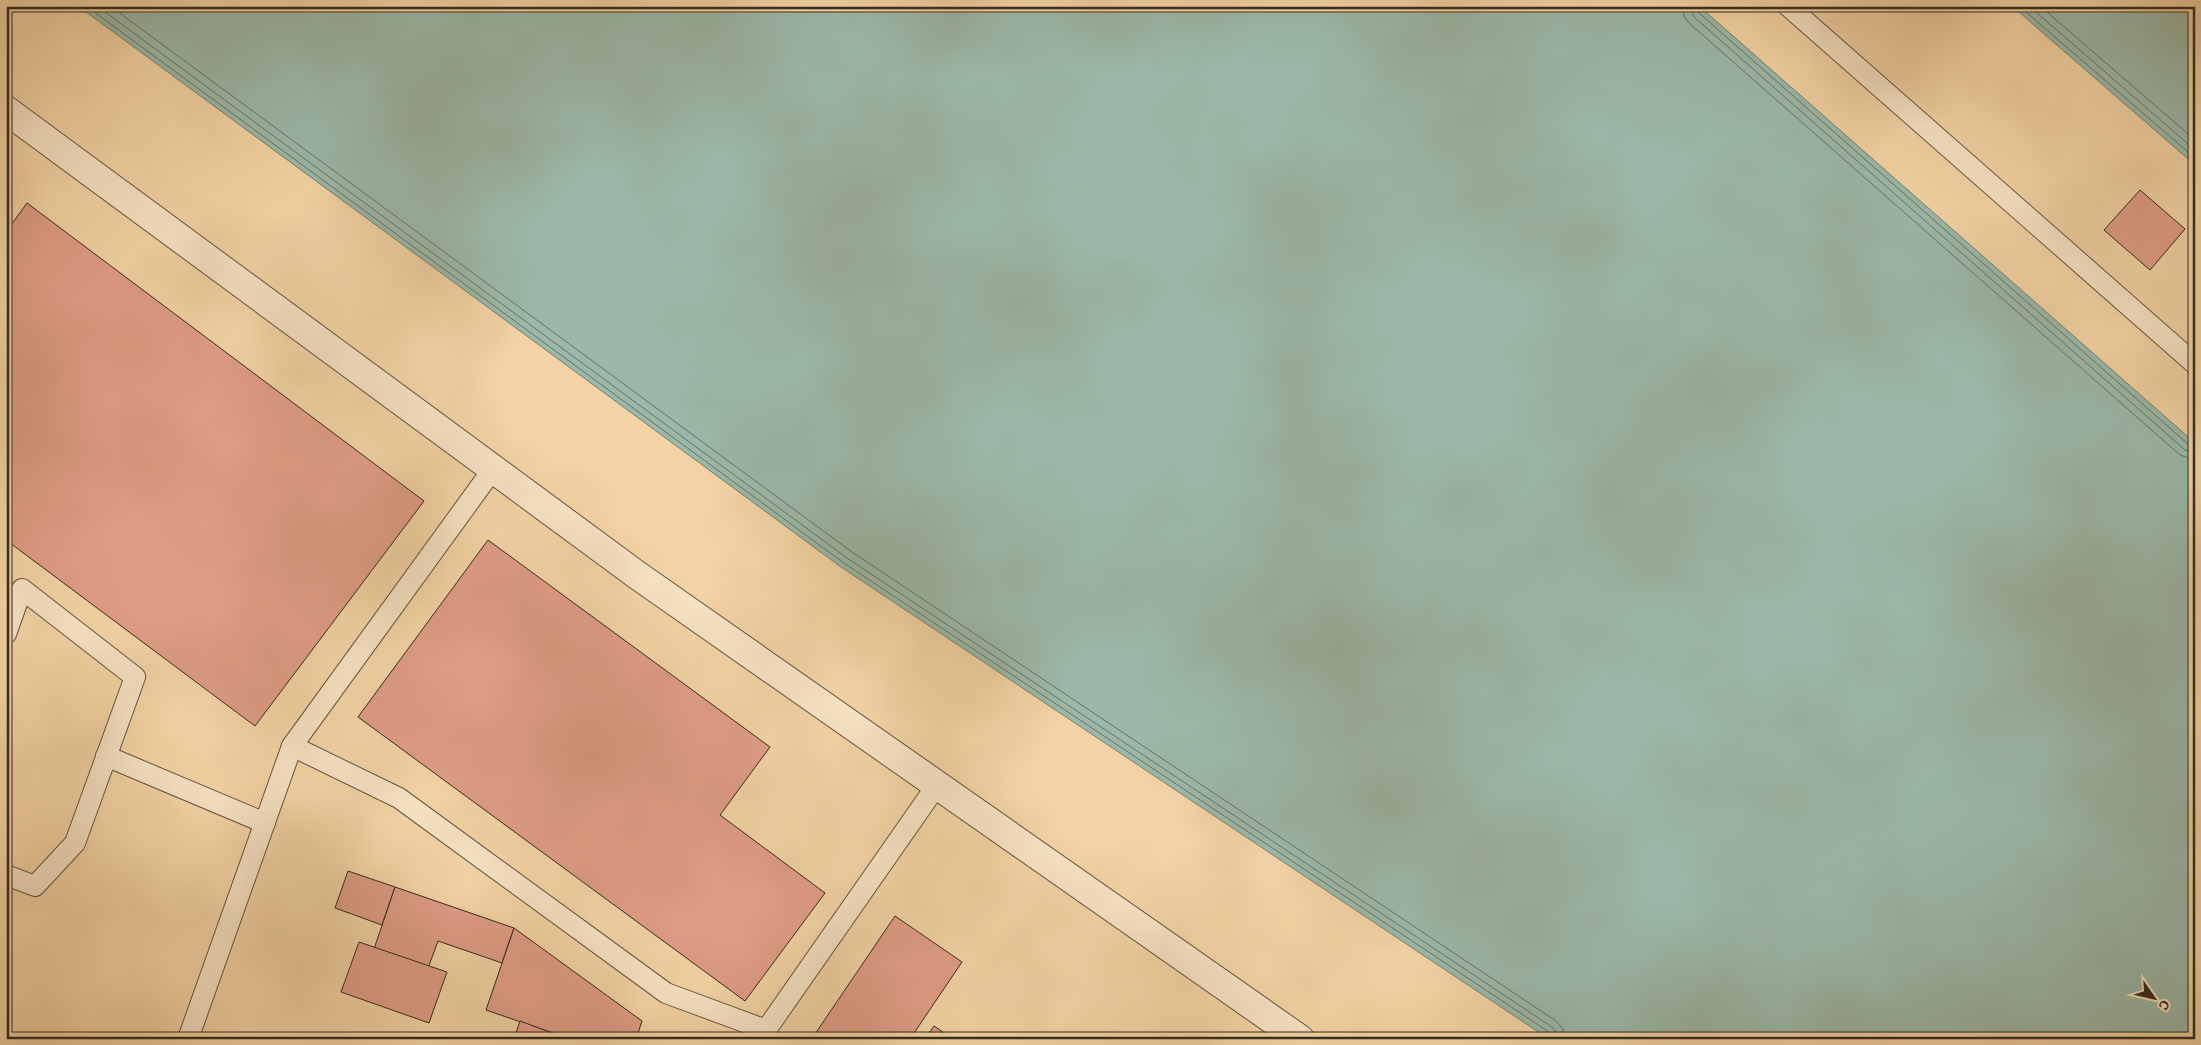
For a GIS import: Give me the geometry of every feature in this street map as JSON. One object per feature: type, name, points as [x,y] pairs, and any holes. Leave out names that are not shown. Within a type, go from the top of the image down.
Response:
[{"type":"street","points":[[6,110],[637,575],[1300,1039]]},
{"type":"lane","points":[[1788,6],[2195,364]]},
{"type":"lane","points":[[188,1039],[292,746],[493,469]]},
{"type":"lane","points":[[6,634],[22,589],[135,677],[75,842],[35,886],[6,875]]},
{"type":"lane","points":[[292,746],[399,798],[666,993],[766,1030],[937,785]]},
{"type":"lane","points":[[106,756],[265,823]]},
{"type":"water","points":[[78,6],[1699,6],[2195,443],[2195,1039],[1549,1039],[841,567]]},
{"type":"water","points":[[2012,6],[2195,6],[2195,165]]},
{"type":"building","points":[[2140,190],[2185,229],[2150,270],[2104,230]]},
{"type":"building","points":[[27,203],[424,501],[255,726],[6,540],[6,232]]},
{"type":"building","points":[[488,540],[770,747],[720,815],[825,893],[745,1001],[358,717]]},
{"type":"building","points":[[348,871],[395,887],[382,925],[335,908]]},
{"type":"building","points":[[395,887],[514,928],[502,963],[438,941],[427,971],[373,952]]},
{"type":"building","points":[[895,916],[962,962],[910,1039],[816,1039],[813,1037]]},
{"type":"building","points":[[514,928],[642,1021],[636,1039],[570,1039],[486,1010]]},
{"type":"building","points":[[359,942],[447,972],[429,1023],[341,992]]},
{"type":"building","points":[[520,1021],[547,1031],[570,1039],[514,1039]]},
{"type":"building","points":[[934,1026],[953,1039],[925,1039]]}]
